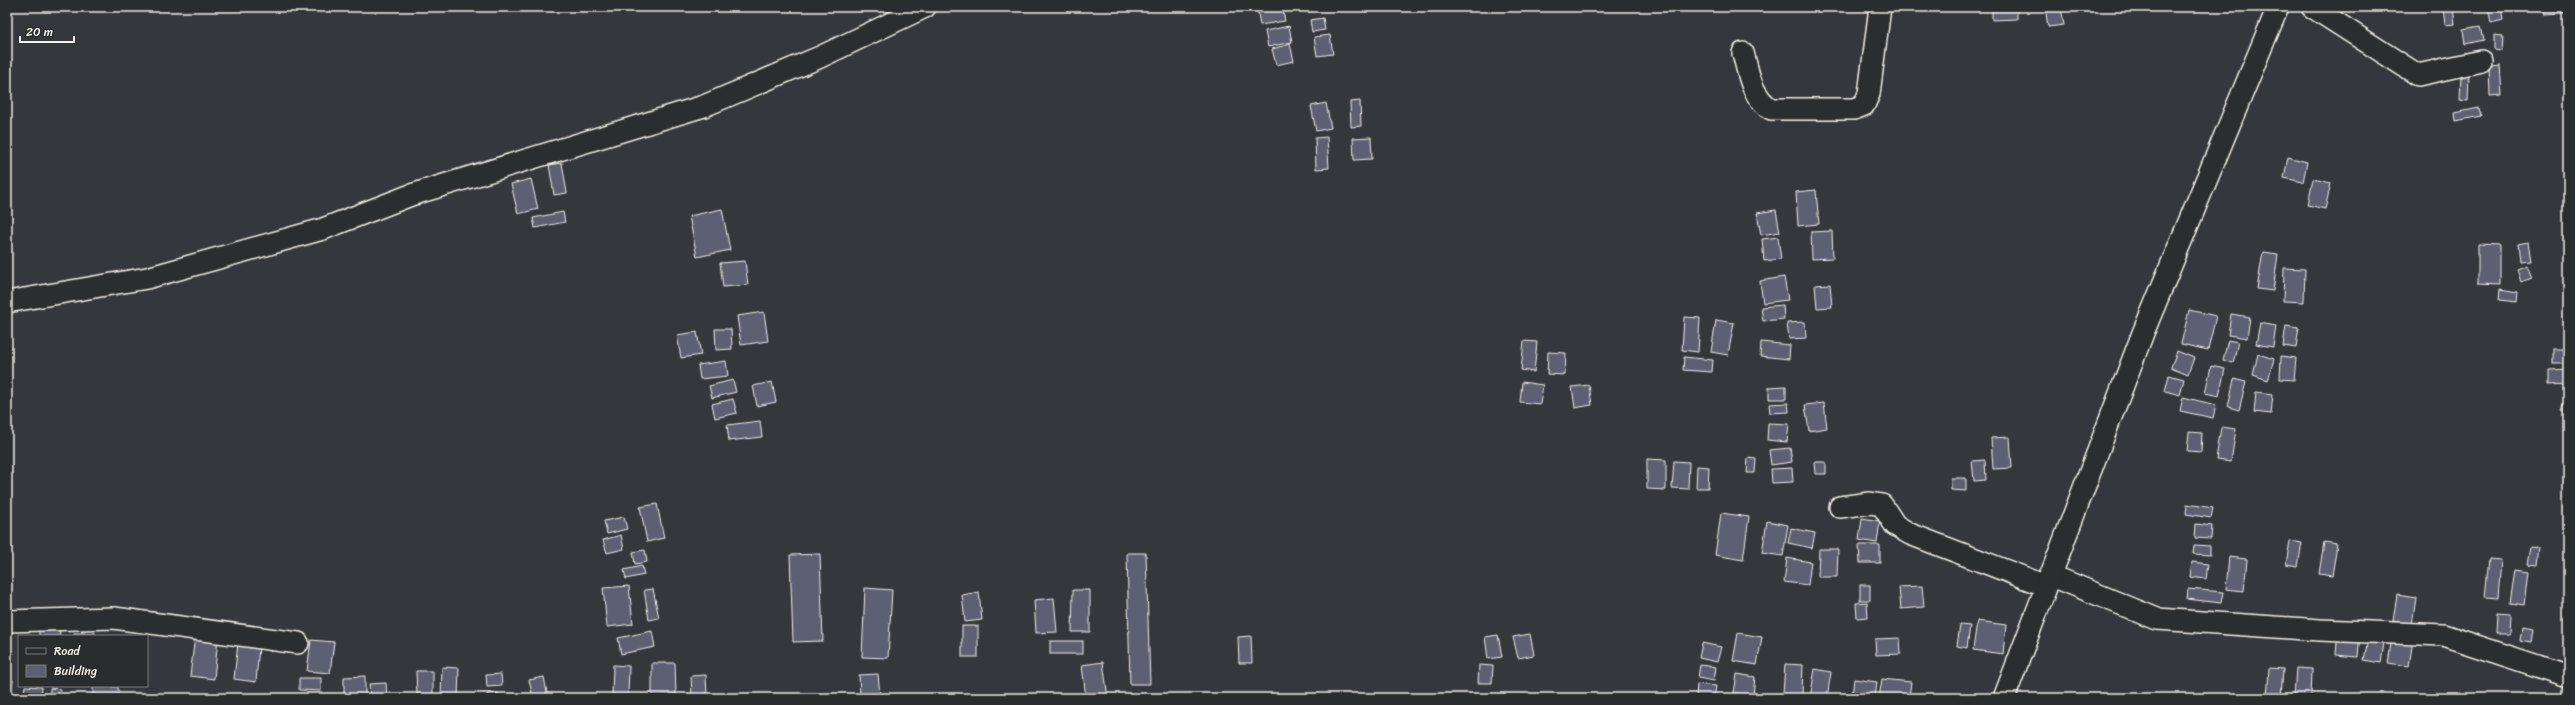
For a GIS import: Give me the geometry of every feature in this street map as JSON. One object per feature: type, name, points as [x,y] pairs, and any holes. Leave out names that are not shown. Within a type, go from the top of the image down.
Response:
[{"type":"street","points":[[7,302],[147,278],[323,229],[411,195],[704,106],[820,57],[925,7]]},
{"type":"street","points":[[1742,53],[1754,92],[1763,104],[1770,109],[1854,109],[1864,105],[1869,94],[1880,7]]},
{"type":"street","points":[[2004,698],[2143,333],[2278,7]]},
{"type":"street","points":[[2312,7],[2418,75],[2481,62]]},
{"type":"street","points":[[1840,507],[1870,503],[1882,505],[1895,525],[1910,534],[2048,580],[2157,619],[2320,630],[2443,635],[2568,676]]},
{"type":"street","points":[[7,621],[114,618],[298,643]]},
{"type":"building","points":[[1257,7],[1282,7],[1285,21],[1260,25]]},
{"type":"building","points":[[1304,7],[1317,7],[1318,10],[1305,12]]},
{"type":"building","points":[[1992,7],[2017,7],[2017,19],[1992,20]]},
{"type":"building","points":[[2045,7],[2061,7],[2064,25],[2048,27]]},
{"type":"building","points":[[2443,7],[2453,7],[2455,24],[2445,25]]},
{"type":"building","points":[[2488,7],[2501,7],[2503,20],[2491,23]]},
{"type":"building","points":[[2544,7],[2564,7],[2565,13],[2544,14]]},
{"type":"building","points":[[1323,18],[1325,30],[1312,32],[1310,20]]},
{"type":"building","points":[[1289,26],[1292,42],[1268,47],[1265,31]]},
{"type":"building","points":[[2481,26],[2484,40],[2465,44],[2463,29]]},
{"type":"building","points":[[1330,35],[1333,54],[1317,56],[1314,37]]},
{"type":"building","points":[[2494,36],[2503,37],[2502,51],[2494,50]]},
{"type":"building","points":[[1290,44],[1294,61],[1276,65],[1272,49]]},
{"type":"building","points":[[2500,65],[2502,95],[2490,96],[2489,66]]},
{"type":"building","points":[[2461,73],[2469,73],[2468,101],[2460,100]]},
{"type":"building","points":[[1360,101],[1361,126],[1351,127],[1350,102]]},
{"type":"building","points":[[1326,103],[1331,128],[1316,131],[1311,106]]},
{"type":"building","points":[[2479,108],[2481,116],[2456,121],[2455,113]]},
{"type":"building","points":[[1327,137],[1329,168],[1316,169],[1315,138]]},
{"type":"building","points":[[1371,137],[1372,159],[1354,160],[1353,138]]},
{"type":"building","points":[[2288,157],[2307,162],[2303,182],[2284,178]]},
{"type":"building","points":[[562,163],[567,193],[554,195],[549,165]]},
{"type":"building","points":[[531,179],[538,209],[518,214],[511,184]]},
{"type":"building","points":[[2313,179],[2331,183],[2325,209],[2308,205]]},
{"type":"building","points":[[1816,190],[1819,224],[1798,226],[1796,192]]},
{"type":"building","points":[[722,209],[730,250],[697,257],[689,216]]},
{"type":"building","points":[[1776,210],[1780,232],[1761,235],[1757,213]]},
{"type":"building","points":[[563,212],[565,222],[535,228],[533,218]]},
{"type":"building","points":[[1832,231],[1833,258],[1812,259],[1811,232]]},
{"type":"building","points":[[1778,237],[1781,259],[1764,261],[1762,239]]},
{"type":"building","points":[[2528,242],[2531,260],[2520,261],[2518,244]]},
{"type":"building","points":[[2478,244],[2500,245],[2500,284],[2478,283]]},
{"type":"building","points":[[2263,252],[2278,254],[2273,291],[2257,289]]},
{"type":"building","points":[[745,261],[748,285],[723,287],[720,263]]},
{"type":"building","points":[[2527,265],[2532,278],[2521,282],[2517,269]]},
{"type":"building","points":[[2284,268],[2305,269],[2304,302],[2283,301]]},
{"type":"building","points":[[1784,277],[1788,300],[1763,303],[1760,281]]},
{"type":"building","points":[[1830,284],[1832,307],[1817,308],[1815,285]]},
{"type":"building","points":[[2500,289],[2518,292],[2517,302],[2499,300]]},
{"type":"building","points":[[1783,305],[1784,319],[1763,321],[1761,307]]},
{"type":"building","points":[[2189,310],[2216,316],[2208,350],[2181,344]]},
{"type":"building","points":[[764,312],[768,341],[741,345],[737,316]]},
{"type":"building","points":[[2231,314],[2250,317],[2247,338],[2228,335]]},
{"type":"building","points":[[1684,317],[1700,318],[1698,352],[1682,350]]},
{"type":"building","points":[[1716,320],[1734,323],[1728,355],[1711,352]]},
{"type":"building","points":[[1805,322],[1806,338],[1789,339],[1787,323]]},
{"type":"building","points":[[2260,323],[2276,326],[2273,347],[2256,344]]},
{"type":"building","points":[[2286,326],[2299,328],[2296,348],[2283,346]]},
{"type":"building","points":[[715,329],[731,329],[732,349],[716,350]]},
{"type":"building","points":[[697,332],[701,355],[681,358],[677,335]]},
{"type":"building","points":[[2228,340],[2238,342],[2233,363],[2223,360]]},
{"type":"building","points":[[1524,341],[1537,342],[1534,372],[1521,370]]},
{"type":"building","points":[[1761,342],[1790,345],[1789,359],[1760,356]]},
{"type":"building","points":[[2553,349],[2568,349],[2568,364],[2553,364]]},
{"type":"building","points":[[2177,351],[2194,358],[2188,374],[2171,367]]},
{"type":"building","points":[[1548,352],[1566,353],[1565,375],[1547,374]]},
{"type":"building","points":[[2258,354],[2274,359],[2268,380],[2253,375]]},
{"type":"building","points":[[2281,356],[2296,358],[2294,380],[2280,379]]},
{"type":"building","points":[[1684,357],[1713,360],[1712,372],[1683,370]]},
{"type":"building","points":[[726,361],[728,376],[700,379],[698,365]]},
{"type":"building","points":[[2211,366],[2225,369],[2219,396],[2205,393]]},
{"type":"building","points":[[2568,370],[2568,383],[2549,384],[2549,371]]},
{"type":"building","points":[[2169,375],[2184,379],[2180,395],[2165,391]]},
{"type":"building","points":[[2234,379],[2246,382],[2239,410],[2228,407]]},
{"type":"building","points":[[733,380],[736,392],[712,398],[709,386]]},
{"type":"building","points":[[772,382],[776,402],[757,406],[753,386]]},
{"type":"building","points":[[1522,382],[1543,385],[1540,404],[1520,402]]},
{"type":"building","points":[[1589,385],[1592,405],[1575,408],[1572,387]]},
{"type":"building","points":[[1786,386],[1786,399],[1769,399],[1769,387]]},
{"type":"building","points":[[2256,392],[2273,394],[2271,414],[2254,412]]},
{"type":"building","points":[[2568,394],[2568,413],[2561,411]]},
{"type":"building","points":[[2183,397],[2216,405],[2213,418],[2180,411]]},
{"type":"building","points":[[733,399],[737,413],[715,418],[712,404]]},
{"type":"building","points":[[1788,403],[1789,412],[1770,413],[1769,404]]},
{"type":"building","points":[[1824,403],[1827,428],[1809,431],[1805,405]]},
{"type":"building","points":[[760,421],[762,437],[729,441],[727,425]]},
{"type":"building","points":[[1768,423],[1789,424],[1787,442],[1767,440]]},
{"type":"building","points":[[2221,427],[2236,429],[2231,462],[2216,460]]},
{"type":"building","points":[[2189,432],[2202,433],[2201,452],[2187,451]]},
{"type":"building","points":[[2010,437],[2012,468],[1993,469],[1991,438]]},
{"type":"building","points":[[1790,448],[1792,462],[1771,465],[1769,450]]},
{"type":"building","points":[[1748,458],[1756,459],[1755,473],[1747,473]]},
{"type":"building","points":[[1647,459],[1666,460],[1666,490],[1647,489]]},
{"type":"building","points":[[1985,460],[1986,480],[1974,481],[1972,461]]},
{"type":"building","points":[[1674,461],[1689,462],[1688,489],[1672,488]]},
{"type":"building","points":[[1814,462],[1826,462],[1826,474],[1815,474]]},
{"type":"building","points":[[1697,466],[1709,467],[1708,488],[1696,488]]},
{"type":"building","points":[[1792,468],[1793,482],[1772,483],[1771,469]]},
{"type":"building","points":[[1951,478],[1966,478],[1966,491],[1951,490]]},
{"type":"building","points":[[657,504],[664,538],[647,542],[640,507]]},
{"type":"building","points":[[2187,504],[2213,508],[2211,518],[2186,514]]},
{"type":"building","points":[[1721,513],[1749,517],[1743,560],[1715,555]]},
{"type":"building","points":[[624,517],[627,529],[607,534],[604,521]]},
{"type":"building","points":[[1862,518],[1880,521],[1877,543],[1859,540]]},
{"type":"building","points":[[1767,521],[1788,525],[1783,556],[1762,553]]},
{"type":"building","points":[[2196,524],[2212,526],[2211,539],[2195,538]]},
{"type":"building","points":[[1791,528],[1815,533],[1812,548],[1788,543]]},
{"type":"building","points":[[621,535],[624,549],[607,553],[603,540]]},
{"type":"building","points":[[2290,541],[2302,543],[2298,566],[2286,564]]},
{"type":"building","points":[[2324,542],[2337,544],[2332,576],[2319,574]]},
{"type":"building","points":[[1859,545],[1880,545],[1880,563],[1860,563]]},
{"type":"building","points":[[2194,545],[2210,546],[2210,555],[2193,554]]},
{"type":"building","points":[[2531,546],[2540,547],[2538,565],[2528,564]]},
{"type":"building","points":[[1819,549],[1838,549],[1837,577],[1818,577]]},
{"type":"building","points":[[645,550],[647,562],[635,564],[633,552]]},
{"type":"building","points":[[1127,553],[1146,553],[1150,684],[1130,684]]},
{"type":"building","points":[[820,554],[823,641],[793,642],[790,555]]},
{"type":"building","points":[[2229,557],[2247,559],[2244,591],[2226,589]]},
{"type":"building","points":[[1787,558],[1811,562],[1808,585],[1784,582]]},
{"type":"building","points":[[2489,559],[2501,560],[2498,598],[2485,597]]},
{"type":"building","points":[[2192,562],[2208,564],[2206,579],[2190,577]]},
{"type":"building","points":[[642,566],[644,575],[626,579],[624,570]]},
{"type":"building","points":[[2515,570],[2529,572],[2525,605],[2510,603]]},
{"type":"building","points":[[1860,585],[1870,585],[1870,600],[1860,600]]},
{"type":"building","points":[[629,586],[633,624],[607,627],[603,588]]},
{"type":"building","points":[[1922,586],[1924,607],[1901,609],[1899,587]]},
{"type":"building","points":[[865,588],[892,590],[888,658],[862,657]]},
{"type":"building","points":[[653,589],[659,618],[649,620],[644,590]]},
{"type":"building","points":[[2188,589],[2223,592],[2221,603],[2187,599]]},
{"type":"building","points":[[1073,590],[1090,590],[1090,632],[1072,632]]},
{"type":"building","points":[[979,592],[982,620],[965,622],[962,595]]},
{"type":"building","points":[[2397,595],[2416,598],[2412,625],[2393,621]]},
{"type":"building","points":[[1054,598],[1057,632],[1036,633],[1034,600]]},
{"type":"building","points":[[1867,602],[1868,617],[1857,618],[1856,603]]},
{"type":"building","points":[[2497,612],[2510,613],[2509,634],[2496,634]]},
{"type":"building","points":[[59,620],[60,635],[39,635],[39,621]]},
{"type":"building","points":[[1977,621],[2006,625],[2003,654],[1973,650]]},
{"type":"building","points":[[1960,625],[1970,626],[1967,648],[1957,646]]},
{"type":"building","points":[[962,626],[978,626],[978,657],[962,657]]},
{"type":"building","points":[[2522,627],[2534,629],[2532,643],[2520,641]]},
{"type":"building","points":[[2370,628],[2386,631],[2381,663],[2364,660]]},
{"type":"building","points":[[2338,630],[2360,632],[2358,657],[2336,655]]},
{"type":"building","points":[[652,631],[655,647],[621,654],[618,638]]},
{"type":"building","points":[[74,633],[95,633],[95,635],[74,635]]},
{"type":"building","points":[[1738,633],[1762,637],[1757,665],[1733,661]]},
{"type":"building","points":[[1530,634],[1534,655],[1518,658],[1513,637]]},
{"type":"building","points":[[1498,635],[1502,657],[1488,659],[1485,637]]},
{"type":"building","points":[[195,636],[218,638],[214,679],[190,676]]},
{"type":"building","points":[[1251,636],[1252,663],[1239,663],[1238,637]]},
{"type":"building","points":[[2392,637],[2413,640],[2409,666],[2388,663]]},
{"type":"building","points":[[1900,638],[1901,654],[1876,655],[1875,639]]},
{"type":"building","points":[[311,640],[334,642],[330,673],[307,671]]},
{"type":"building","points":[[1050,641],[1083,641],[1083,654],[1050,654]]},
{"type":"building","points":[[238,643],[259,646],[256,682],[234,679]]},
{"type":"building","points":[[1702,643],[1721,647],[1717,662],[1699,658]]},
{"type":"building","points":[[1103,662],[1108,698],[1086,698],[1082,665]]},
{"type":"building","points":[[652,663],[675,663],[676,695],[652,696]]},
{"type":"building","points":[[1785,664],[1803,665],[1802,695],[1783,694]]},
{"type":"building","points":[[613,665],[629,666],[628,696],[612,695]]},
{"type":"building","points":[[1479,665],[1493,666],[1492,683],[1478,683]]},
{"type":"building","points":[[1700,665],[1716,667],[1714,681],[1698,678]]},
{"type":"building","points":[[442,667],[459,668],[458,698],[441,698]]},
{"type":"building","points":[[2269,668],[2283,669],[2281,698],[2267,698]]},
{"type":"building","points":[[2296,668],[2312,669],[2311,698],[2294,697]]},
{"type":"building","points":[[1815,669],[1831,672],[1827,698],[1810,698]]},
{"type":"building","points":[[416,671],[433,671],[433,694],[417,695]]},
{"type":"building","points":[[501,674],[502,686],[487,687],[486,675]]},
{"type":"building","points":[[878,674],[880,696],[860,697],[859,675]]},
{"type":"building","points":[[1737,674],[1755,677],[1753,695],[1734,693]]},
{"type":"building","points":[[706,675],[707,696],[692,697],[691,676]]},
{"type":"building","points":[[365,676],[365,698],[344,698],[344,677]]},
{"type":"building","points":[[544,677],[548,698],[533,698],[529,680]]},
{"type":"building","points":[[299,678],[321,678],[321,691],[299,690]]},
{"type":"building","points":[[7,679],[13,680],[10,698],[7,698]]},
{"type":"building","points":[[1854,679],[1877,682],[1875,698],[1852,696]]},
{"type":"building","points":[[1882,679],[1911,682],[1909,698],[1879,698]]},
{"type":"building","points":[[386,683],[387,698],[370,698],[369,684]]},
{"type":"building","points":[[1697,684],[1716,686],[1714,698],[1696,697]]},
{"type":"building","points":[[25,687],[42,687],[41,698],[23,698]]},
{"type":"building","points":[[93,687],[118,687],[118,698],[93,698]]},
{"type":"building","points":[[50,688],[61,689],[60,698],[50,698]]},
{"type":"building","points":[[498,693],[499,698],[487,698],[487,694]]},
{"type":"building","points":[[297,695],[323,697],[323,698],[297,698]]}]
